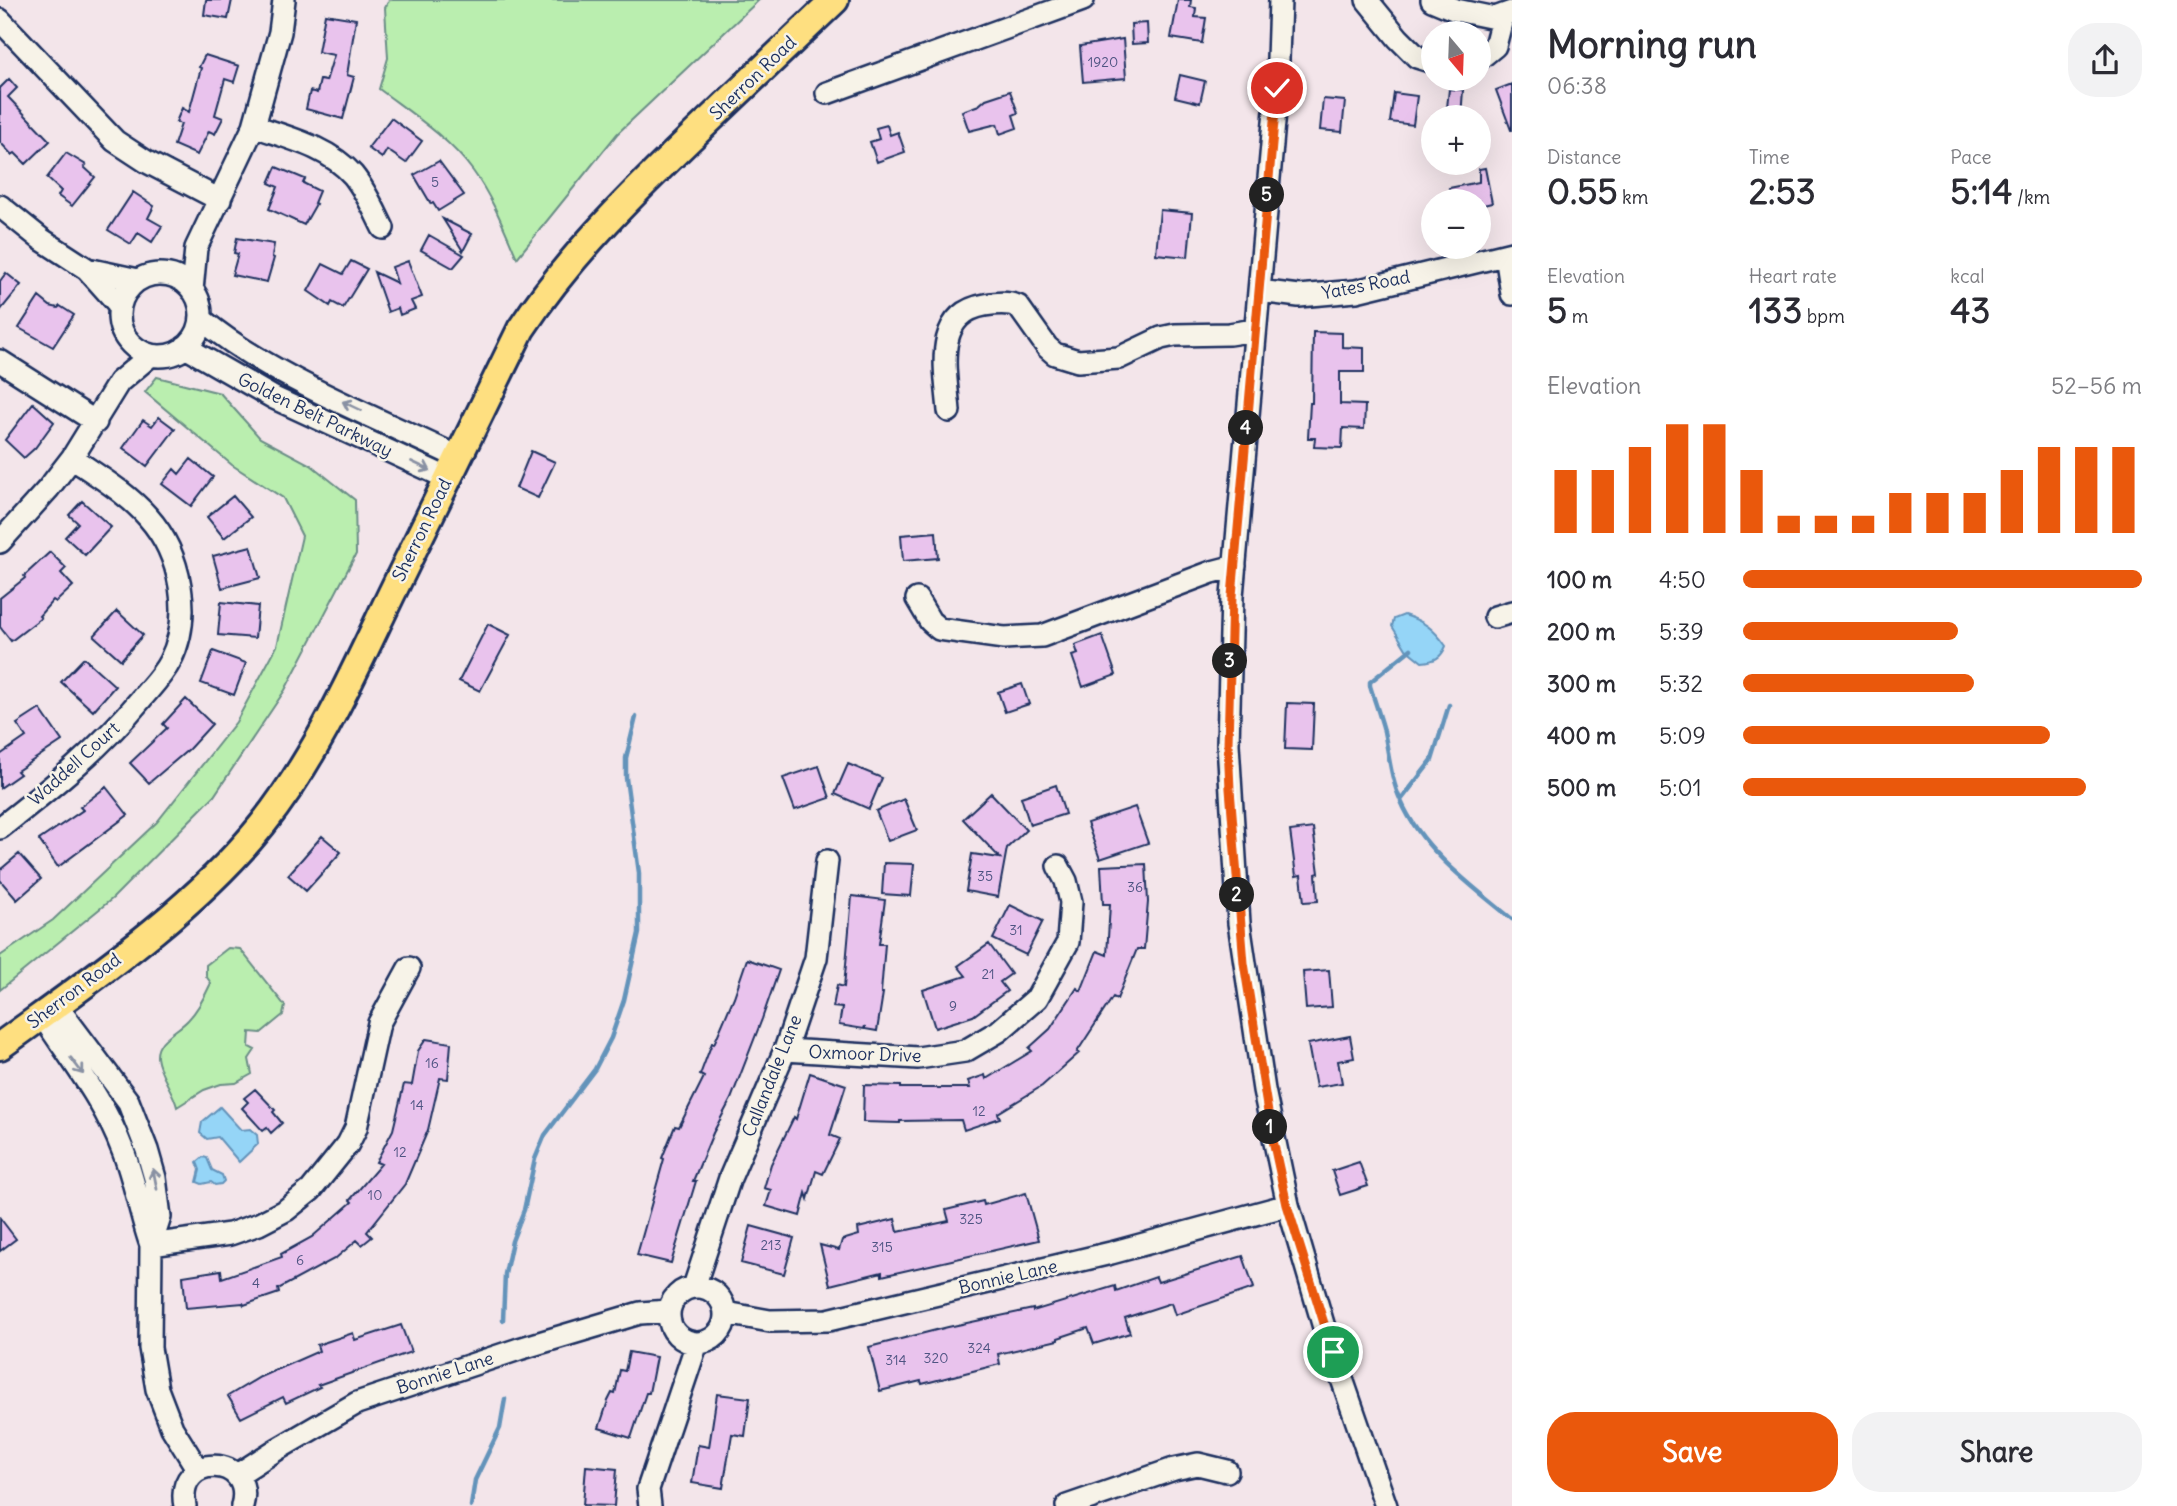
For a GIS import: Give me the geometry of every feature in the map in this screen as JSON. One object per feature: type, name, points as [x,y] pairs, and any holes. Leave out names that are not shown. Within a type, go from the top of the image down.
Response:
[{"type":"main road","name":"Sherron Road","points":[[0,1046],[152,932],[198,893],[261,826],[297,777],[334,711],[521,329],[547,289],[659,168],[835,0]]},
{"type":"street","points":[[192,290],[196,248],[254,127],[280,32],[284,0]]},
{"type":"street","points":[[827,93],[1083,0]]},
{"type":"street","points":[[1280,0],[1277,88],[1230,643],[1228,744],[1239,923],[1266,1104],[1287,1205],[1323,1324],[1386,1506]]},
{"type":"street","points":[[1367,0],[1398,38],[1421,58]]},
{"type":"street","points":[[1432,0],[1456,10],[1495,18],[1507,14]]},
{"type":"street","points":[[1491,49],[1495,46],[1507,14]]},
{"type":"street","points":[[0,20],[74,101],[116,141],[147,162],[220,200]]},
{"type":"street","points":[[254,127],[306,144],[337,160],[365,192],[383,228]]},
{"type":"street","points":[[0,206],[41,239],[87,269],[120,306]]},
{"type":"street","points":[[163,274],[196,248]]},
{"type":"street","points":[[1509,254],[1512,294]]},
{"type":"street","name":"Yates Road","points":[[1259,291],[1300,296],[1356,291],[1509,254]]},
{"type":"street","points":[[87,269],[138,280]]},
{"type":"street","points":[[163,274],[184,282],[192,290],[197,298],[201,318],[193,340],[185,347],[163,356],[151,355],[133,346],[121,329],[120,306],[130,287],[138,280],[163,274]]},
{"type":"street","points":[[949,411],[946,347],[948,335],[960,317],[980,306],[1000,303],[1018,306],[1047,347],[1055,354],[1078,361],[1119,358],[1161,338],[1175,335],[1229,334],[1255,330]]},
{"type":"street","name":"Golden Belt Parkway","points":[[201,318],[224,338],[254,357],[453,468]]},
{"type":"street","points":[[0,542],[48,489],[96,422],[119,382],[127,339]]},
{"type":"street","name":"Golden Belt Parkway","points":[[185,347],[274,398],[453,468]]},
{"type":"street","points":[[119,382],[151,355]]},
{"type":"street","points":[[0,361],[96,422]]},
{"type":"street","name":"Waddell Court","points":[[0,828],[64,777],[114,731],[169,662],[178,640],[182,617],[181,592],[170,553],[160,532],[147,515],[128,498],[72,458]]},
{"type":"street","points":[[917,599],[930,621],[939,629],[1027,638],[1062,630],[1212,572],[1235,566]]},
{"type":"street","name":"Callandale Lane","points":[[694,1287],[730,1178],[785,1050],[816,958],[827,861]]},
{"type":"street","name":"Oxmoor Drive","points":[[785,1050],[918,1058],[965,1051],[999,1031],[1037,998],[1068,942],[1071,902],[1066,881],[1058,866]]},
{"type":"street","points":[[151,1245],[230,1234],[259,1224],[286,1210],[311,1190],[348,1144],[356,1128],[379,1023],[408,968]]},
{"type":"street","points":[[49,1010],[128,1101],[138,1123],[155,1178],[160,1217],[151,1245],[150,1348],[156,1389],[172,1428],[198,1470]]},
{"type":"street","name":"Bonnie Lane","points":[[726,1313],[770,1321],[828,1320],[1111,1253],[1287,1205]]},
{"type":"street","points":[[694,1287],[712,1290],[724,1304],[726,1313],[721,1331],[714,1337],[696,1343],[679,1336],[673,1329],[669,1311],[678,1294],[694,1287]]},
{"type":"street","name":"Bonnie Lane","points":[[237,1475],[357,1403],[555,1338],[640,1314],[669,1311]]},
{"type":"street","points":[[650,1506],[648,1489],[696,1343]]},
{"type":"street","points":[[1067,1506],[1174,1469],[1198,1464],[1227,1471]]},
{"type":"street","points":[[186,1506],[183,1497],[185,1486],[198,1470],[208,1466],[229,1469],[237,1475],[244,1488],[242,1506]]},
{"type":"green space","points":[[389,0],[759,0],[617,134],[517,258],[486,191],[473,171],[452,147],[379,89],[388,58],[385,8]]},
{"type":"green space","points":[[157,377],[220,393],[260,438],[311,465],[355,500],[356,554],[285,690],[214,796],[113,898],[0,990],[0,956],[53,920],[157,822],[236,722],[277,646],[302,536],[283,498],[232,465],[145,392]]},
{"type":"green space","points":[[228,948],[240,949],[285,1006],[283,1015],[261,1033],[250,1032],[249,1047],[255,1050],[249,1059],[252,1074],[236,1083],[221,1084],[204,1090],[177,1107],[160,1070],[158,1051],[163,1041],[188,1020],[198,1007],[211,983],[206,976],[206,965]]},
{"type":"water","points":[[1404,615],[1428,626],[1437,635],[1446,646],[1440,656],[1422,662],[1406,649],[1392,626],[1394,619]]},
{"type":"water","points":[[220,1107],[241,1130],[250,1129],[257,1135],[258,1144],[239,1162],[218,1137],[207,1139],[200,1133],[202,1122]]},
{"type":"water","points":[[203,1157],[207,1158],[212,1170],[222,1175],[224,1181],[221,1184],[197,1182],[200,1170],[197,1162]]},
{"type":"building","points":[[206,0],[232,0],[228,19],[204,15]]},
{"type":"building","points":[[1178,0],[1191,0],[1190,7],[1196,8],[1195,17],[1206,18],[1202,43],[1171,38]]},
{"type":"building","points":[[325,14],[356,19],[347,75],[354,77],[343,119],[306,109],[310,91],[317,93],[320,80],[326,81],[334,55],[318,52]]},
{"type":"building","points":[[1147,23],[1148,43],[1132,44],[1131,24]]},
{"type":"building","points":[[1123,39],[1126,78],[1083,82],[1080,46]]},
{"type":"building","points":[[205,55],[239,66],[234,82],[225,79],[215,115],[223,118],[215,134],[209,131],[197,155],[174,145],[181,124],[176,122],[182,108],[189,112],[201,68],[199,67]]},
{"type":"building","points":[[1180,75],[1205,81],[1200,103],[1175,97]]},
{"type":"building","points":[[9,79],[17,88],[8,97],[50,141],[26,164],[15,153],[12,155],[0,142],[0,88]]},
{"type":"building","points":[[1512,84],[1512,130],[1511,130],[1496,90]]},
{"type":"building","points":[[1010,91],[1018,113],[1013,115],[1017,128],[1000,134],[997,124],[969,131],[962,111]]},
{"type":"building","points":[[1449,91],[1463,91],[1462,105],[1447,105]]},
{"type":"building","points":[[1394,93],[1417,96],[1413,125],[1390,122]]},
{"type":"building","points":[[1323,99],[1345,101],[1342,132],[1320,130]]},
{"type":"building","points":[[391,118],[422,141],[406,163],[387,150],[382,158],[368,148]]},
{"type":"building","points":[[887,125],[890,135],[898,132],[905,152],[877,162],[870,142],[879,139],[876,128]]},
{"type":"building","points":[[66,153],[86,165],[84,167],[95,177],[72,206],[58,196],[61,191],[47,178]]},
{"type":"building","points":[[439,161],[464,195],[438,211],[414,175]]},
{"type":"building","points":[[276,167],[305,179],[303,183],[319,191],[314,203],[316,204],[304,225],[269,209],[278,187],[269,183]]},
{"type":"building","points":[[1479,175],[1486,175],[1489,189],[1449,189],[1449,188],[1479,182]]},
{"type":"building","points":[[133,192],[154,206],[148,218],[162,226],[152,242],[138,233],[131,244],[108,230]]},
{"type":"building","points":[[1160,210],[1192,213],[1188,257],[1156,254]]},
{"type":"building","points":[[443,219],[472,234],[463,251]]},
{"type":"building","points":[[429,235],[464,255],[453,268],[421,250]]},
{"type":"building","points":[[237,238],[274,244],[274,258],[267,282],[232,275],[238,254],[234,253]]},
{"type":"building","points":[[351,261],[367,269],[343,308],[332,302],[330,306],[308,291],[323,264],[343,274]]},
{"type":"building","points":[[408,261],[422,297],[411,301],[415,309],[400,315],[398,308],[388,312],[374,272],[397,283],[392,267]]},
{"type":"building","points":[[6,273],[21,285],[0,311],[0,281]]},
{"type":"building","points":[[39,297],[50,306],[60,306],[74,315],[53,347],[19,328]]},
{"type":"building","points":[[1313,332],[1342,333],[1342,347],[1364,348],[1364,372],[1340,372],[1340,404],[1365,405],[1364,429],[1343,428],[1342,448],[1314,447],[1315,438],[1308,438],[1312,403]]},
{"type":"building","points":[[33,403],[54,422],[24,458],[5,440]]},
{"type":"building","points":[[159,417],[175,429],[147,466],[123,448],[143,420],[152,426]]},
{"type":"building","points":[[531,451],[555,462],[538,498],[516,488]]},
{"type":"building","points":[[191,459],[213,477],[191,506],[162,484],[174,469],[179,474]]},
{"type":"building","points":[[233,496],[251,517],[224,538],[207,517]]},
{"type":"building","points":[[82,501],[111,527],[85,555],[65,537],[78,523],[69,515]]},
{"type":"building","points":[[936,532],[938,558],[903,561],[901,535]]},
{"type":"building","points":[[251,546],[260,578],[222,588],[213,556]]},
{"type":"building","points":[[50,552],[66,568],[61,573],[73,586],[56,602],[53,600],[39,616],[41,618],[11,641],[0,627],[0,598],[25,578],[24,576]]},
{"type":"building","points":[[221,602],[258,606],[255,638],[218,635]]},
{"type":"building","points":[[117,611],[143,635],[121,660],[94,636]]},
{"type":"building","points":[[488,624],[510,635],[480,691],[459,681]]},
{"type":"building","points":[[1102,635],[1116,675],[1083,687],[1072,656],[1078,654],[1075,645]]},
{"type":"building","points":[[213,651],[246,663],[234,695],[201,683]]},
{"type":"building","points":[[84,658],[115,686],[93,711],[61,682]]},
{"type":"building","points":[[1022,684],[1029,704],[1005,712],[998,692]]},
{"type":"building","points":[[186,699],[212,724],[189,749],[149,783],[130,763],[167,728],[163,724]]},
{"type":"building","points":[[1287,703],[1314,704],[1312,750],[1285,749]]},
{"type":"building","points":[[40,709],[62,741],[17,771],[20,774],[0,788],[0,755],[26,737],[17,724]]},
{"type":"building","points":[[848,764],[882,778],[869,809],[835,794]]},
{"type":"building","points":[[819,766],[830,798],[795,810],[783,778]]},
{"type":"building","points":[[1056,785],[1065,814],[1030,825],[1021,797]]},
{"type":"building","points":[[106,787],[128,815],[58,867],[39,840],[83,810],[80,807]]},
{"type":"building","points":[[991,793],[1026,830],[1007,848],[998,897],[966,891],[972,854],[1000,858],[963,819]]},
{"type":"building","points":[[904,799],[917,830],[888,841],[876,811]]},
{"type":"building","points":[[1135,807],[1148,843],[1100,859],[1087,823]]},
{"type":"building","points":[[1313,828],[1319,873],[1316,874],[1318,901],[1304,902],[1301,875],[1296,876],[1290,831]]},
{"type":"building","points":[[322,836],[341,852],[306,891],[288,875]]},
{"type":"building","points":[[19,854],[41,879],[17,900],[0,880],[0,870]]},
{"type":"building","points":[[884,863],[914,864],[911,896],[882,894]]},
{"type":"building","points":[[1146,864],[1148,902],[1144,949],[1137,949],[1117,999],[1113,997],[1077,1052],[1079,1053],[1042,1086],[998,1113],[1000,1118],[964,1130],[961,1120],[863,1122],[864,1085],[970,1088],[968,1081],[985,1075],[986,1079],[1032,1051],[1029,1048],[1050,1029],[1077,988],[1081,991],[1097,951],[1107,955],[1110,904],[1103,904],[1101,866]]},
{"type":"building","points":[[852,896],[885,900],[879,944],[885,944],[883,993],[877,1031],[865,1029],[865,1026],[864,1029],[839,1025],[842,1008],[833,1007],[837,985],[844,987]]},
{"type":"building","points":[[1010,905],[1043,921],[1026,955],[993,939]]},
{"type":"building","points":[[989,944],[1011,974],[1000,982],[1007,991],[973,1016],[935,1028],[923,990],[966,976],[958,966]]},
{"type":"building","points":[[747,959],[779,970],[762,1019],[731,1099],[693,1181],[696,1181],[671,1263],[637,1255],[664,1159],[662,1158],[675,1126],[679,1127],[704,1077],[700,1075],[734,997]]},
{"type":"building","points":[[1329,970],[1332,1007],[1306,1009],[1303,972]]},
{"type":"building","points":[[1350,1036],[1354,1058],[1338,1061],[1342,1083],[1316,1087],[1308,1044]]},
{"type":"building","points":[[426,1039],[451,1043],[448,1079],[440,1078],[428,1130],[405,1184],[367,1232],[372,1237],[362,1245],[357,1240],[336,1258],[278,1289],[279,1293],[244,1305],[186,1308],[183,1276],[221,1270],[222,1278],[282,1257],[281,1254],[312,1237],[352,1202],[350,1200],[381,1164],[376,1162],[393,1130],[404,1084],[412,1085],[418,1051]]},
{"type":"building","points":[[810,1073],[846,1085],[830,1135],[840,1139],[823,1174],[816,1171],[800,1216],[766,1206],[771,1190],[764,1188],[771,1164],[794,1117],[796,1119]]},
{"type":"building","points":[[255,1089],[275,1110],[273,1112],[282,1123],[271,1133],[267,1128],[263,1131],[242,1108],[248,1102],[244,1098]]},
{"type":"building","points":[[1359,1162],[1368,1186],[1340,1195],[1332,1171]]},
{"type":"building","points":[[1026,1193],[1039,1240],[882,1276],[882,1272],[830,1285],[820,1245],[839,1250],[842,1240],[859,1235],[858,1228],[895,1219],[898,1232],[949,1221],[946,1210],[983,1201],[984,1205]]},
{"type":"building","points":[[0,1218],[16,1239],[0,1251]]},
{"type":"building","points":[[751,1226],[794,1238],[784,1274],[741,1263]]},
{"type":"building","points":[[1243,1256],[1254,1288],[1175,1315],[1171,1303],[1125,1318],[1130,1333],[1094,1344],[1088,1328],[1058,1340],[998,1354],[1000,1364],[922,1384],[921,1381],[880,1391],[869,1347],[948,1327],[1033,1311],[1115,1286],[1116,1291],[1156,1277],[1158,1282]]},
{"type":"building","points":[[401,1325],[411,1352],[318,1385],[320,1387],[286,1403],[283,1397],[241,1418],[228,1396],[260,1377],[319,1351],[317,1345],[353,1333],[355,1340]]},
{"type":"building","points":[[629,1352],[656,1357],[649,1393],[646,1393],[631,1438],[599,1428],[608,1401],[612,1393],[615,1394],[620,1370],[625,1371]]},
{"type":"building","points":[[717,1394],[750,1398],[745,1436],[732,1434],[723,1488],[692,1483],[698,1445],[709,1447]]},
{"type":"building","points":[[586,1466],[617,1469],[614,1506],[583,1505]]},
{"type":"waterway","points":[[1411,649],[1370,682],[1397,792],[1410,819],[1435,851],[1512,919]]},
{"type":"waterway","points":[[1401,800],[1432,760],[1449,705]]},
{"type":"waterway","points":[[503,1320],[505,1274],[512,1241],[524,1210],[535,1159],[545,1135],[595,1069],[611,1038],[624,1000],[639,933],[639,873],[626,778],[626,758],[636,717]]},
{"type":"waterway","points":[[471,1506],[475,1480],[500,1428],[505,1399]]},
{"type":"route","points":[[1277,88],[1238,515],[1232,596],[1228,744],[1239,923],[1271,1131],[1287,1205],[1333,1352]]}]
